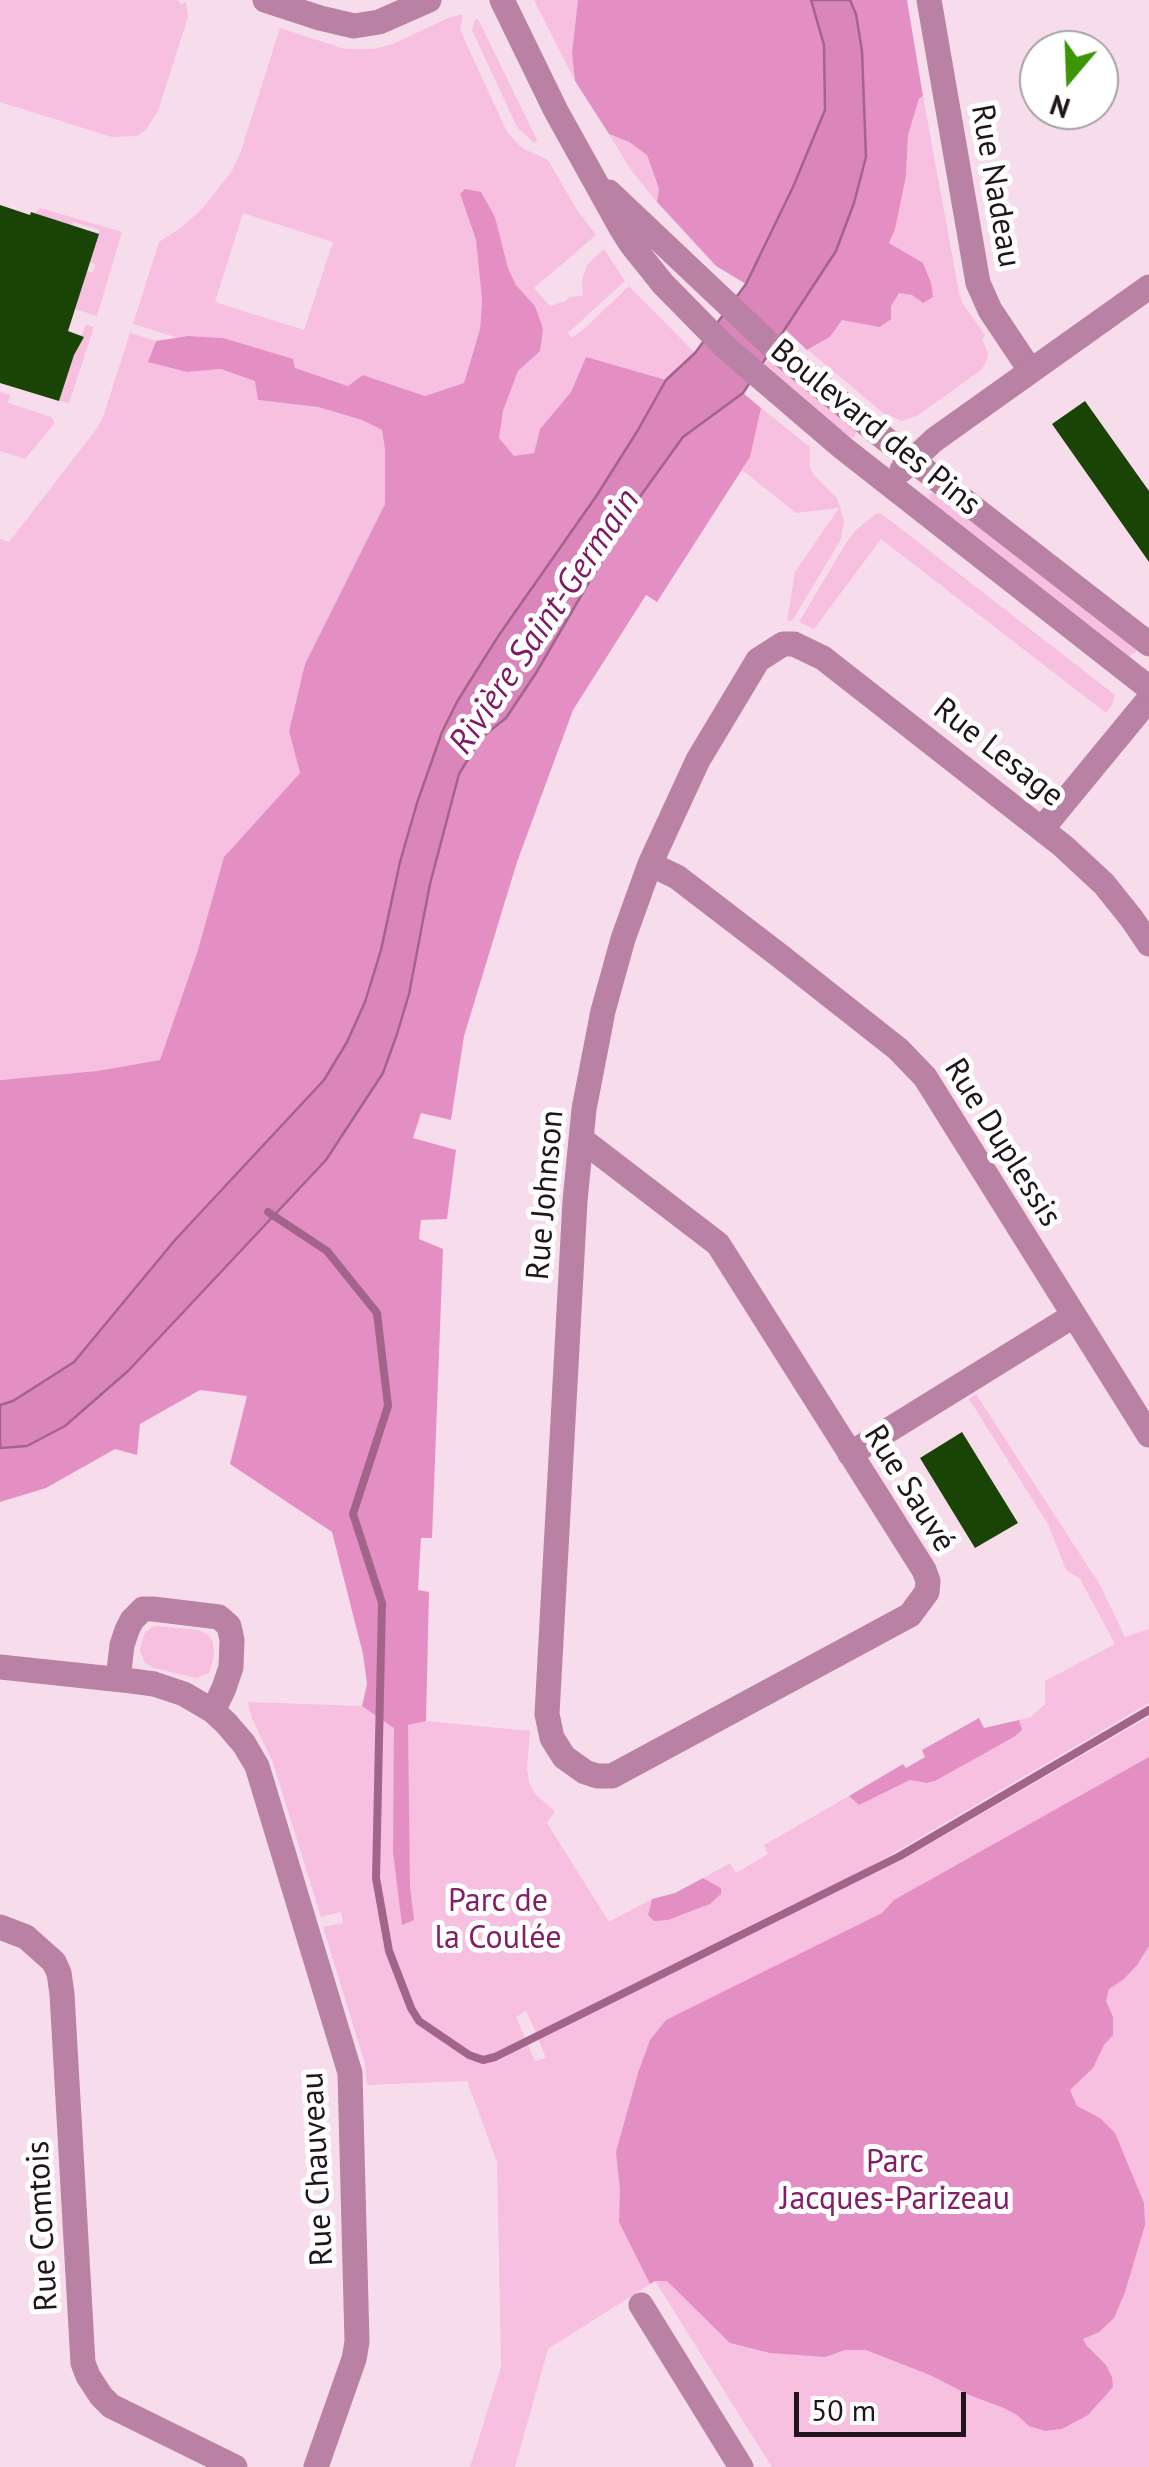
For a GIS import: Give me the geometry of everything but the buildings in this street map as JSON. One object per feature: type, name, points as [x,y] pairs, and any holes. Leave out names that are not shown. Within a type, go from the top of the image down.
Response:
[{"type":"street","points":[[265,0],[354,26],[380,22],[429,0]]},
{"type":"street","name":"Boulevard des Pins","points":[[502,0],[556,111],[631,244],[663,284],[756,373],[888,484],[1149,688]]},
{"type":"street","name":"Rue Nadeau","points":[[930,0],[978,283],[990,310],[1030,370]]},
{"type":"street","name":"Boulevard des Pins","points":[[598,182],[775,349],[1149,644]]},
{"type":"street","points":[[888,484],[934,440],[1149,287]]},
{"type":"street","name":"Rue Lesage","points":[[783,644],[794,644],[823,658],[1042,829],[1104,884],[1149,944]]},
{"type":"street","name":"Rue Johnson","points":[[597,1776],[564,1758],[552,1738],[548,1714],[575,1201],[587,1093],[623,939],[650,864],[698,760],[752,669],[765,654],[783,644]]},
{"type":"street","points":[[1042,829],[1149,699]]},
{"type":"street","name":"Rue Duplessis","points":[[650,864],[676,878],[912,1062],[938,1096],[1149,1435]]},
{"type":"street","name":"Rue Sauvé","points":[[582,1139],[718,1244],[928,1581],[927,1592],[918,1607],[901,1620],[626,1769],[612,1776],[597,1776]]},
{"type":"street","points":[[850,1454],[1073,1316]]},
{"type":"street","points":[[118,1679],[127,1630],[144,1610],[218,1618],[230,1626],[231,1667],[213,1711]]},
{"type":"street","name":"Rue Chauveau","points":[[0,1667],[170,1688],[213,1711],[238,1735],[256,1766],[350,2072],[358,2342],[316,2467]]},
{"type":"street","name":"Rue Comtois","points":[[0,1927],[26,1937],[54,1962],[59,1973],[83,2363],[88,2376],[111,2406],[235,2467]]},
{"type":"street","points":[[641,2305],[742,2467]]},
{"type":"green space","points":[[0,0],[186,2],[188,17],[158,111],[146,130],[137,136],[112,137],[0,102]]},
{"type":"green space","points":[[534,0],[578,0],[572,53],[575,81]]},
{"type":"green space","points":[[578,0],[811,0],[824,45],[825,110],[746,284],[716,266],[657,202],[659,189],[647,155],[609,134],[575,81],[572,53]]},
{"type":"green space","points":[[850,0],[907,0],[923,96],[908,135],[906,176],[889,243],[923,263],[933,297],[923,303],[912,295],[899,293],[891,306],[891,319],[880,327],[842,320],[830,337],[807,350],[785,329],[836,251],[856,14]]},
{"type":"green space","points":[[463,14],[460,30],[507,132],[522,148],[548,160],[596,235],[534,288],[550,306],[569,297],[583,296],[587,265],[604,249],[625,281],[568,333],[572,338],[629,286],[695,353],[666,380],[586,358],[571,392],[540,429],[534,453],[514,457],[499,438],[503,411],[518,371],[539,351],[535,306],[516,285],[508,268],[495,217],[460,195],[476,240],[482,300],[480,329],[464,383],[425,396],[363,375],[349,386],[223,338],[178,338],[133,324],[159,242],[203,208],[232,171],[280,28],[345,49],[373,49],[393,44]],"holes":[[[243,213],[333,242],[304,330],[215,302]]]},
{"type":"green space","points":[[478,19],[537,140],[534,143],[517,127],[472,30]]},
{"type":"green space","points":[[923,96],[959,293],[985,335],[982,339],[988,353],[981,370],[917,416],[902,421],[883,413],[808,350],[830,337],[842,320],[891,306],[898,292],[912,295],[889,243],[906,176],[908,135]]},
{"type":"green space","points":[[609,134],[647,155],[659,189],[657,202],[631,170]]},
{"type":"green space","points":[[465,189],[481,192],[495,217],[508,268],[516,285],[535,306],[543,329],[540,351],[518,371],[503,411],[499,438],[514,456],[534,453],[540,429],[571,392],[586,357],[666,380],[597,495],[499,635],[442,732],[400,862],[365,1002],[324,1080],[175,1240],[74,1362],[0,1405],[0,1080],[97,1071],[160,1060],[197,953],[224,857],[300,773],[289,731],[305,664],[385,504],[382,430],[318,407],[258,400],[255,381],[221,369],[187,372],[148,362],[156,341],[188,336],[223,338],[293,359],[295,368],[348,386],[363,375],[425,396],[464,383],[480,329],[482,300],[476,240],[460,194]]},
{"type":"green space","points":[[40,208],[122,232],[97,316],[75,309],[87,271],[92,273],[96,265],[90,262],[100,230],[73,222],[72,226],[35,213]]},
{"type":"green space","points":[[86,324],[94,327],[69,403],[59,401],[84,337],[81,336]]},
{"type":"green space","points":[[130,333],[156,341],[149,362],[187,372],[221,369],[256,381],[258,400],[318,407],[382,430],[385,504],[305,664],[289,731],[300,773],[224,857],[197,953],[160,1060],[97,1071],[0,1080],[0,539],[9,542],[98,427]]},
{"type":"green space","points":[[769,360],[857,430],[854,438],[762,367]]},
{"type":"green space","points":[[0,392],[10,395],[8,403],[54,421],[25,459],[0,451]]},
{"type":"green space","points":[[743,393],[761,408],[750,457],[657,602],[646,595],[573,710],[517,862],[464,1036],[451,1120],[421,1113],[413,1138],[456,1150],[447,1219],[421,1220],[419,1239],[443,1249],[432,1538],[421,1538],[418,1590],[429,1592],[426,1721],[408,1725],[414,1920],[402,1925],[393,1852],[394,1728],[362,1706],[367,1684],[363,1654],[332,1532],[230,1464],[247,1396],[200,1390],[140,1424],[137,1455],[115,1449],[46,1488],[0,1502],[0,1448],[27,1445],[326,1160],[383,1073],[423,928],[430,884],[459,774],[481,738],[506,718],[536,673],[634,505],[683,437]]},
{"type":"green space","points":[[761,408],[810,447],[813,474],[837,498],[844,521],[841,539],[792,621],[787,621],[795,572],[839,508],[796,513],[742,470],[750,457]]},
{"type":"green space","points":[[933,492],[1136,652],[1129,656],[932,502],[929,499]]},
{"type":"green space","points":[[877,513],[1115,695],[1106,713],[881,539],[814,629],[799,622],[846,543]]},
{"type":"green space","name":"Parc Jacques-Parizeau","points":[[976,1394],[1100,1585],[1125,1637],[1149,1629],[1149,1703],[856,1875],[536,2033],[526,2011],[516,2017],[535,2061],[546,2058],[537,2036],[900,1861],[1149,1717],[1149,2467],[772,2467],[655,2281],[548,2349],[515,2467],[470,2467],[501,2367],[497,2162],[467,2081],[367,2085],[365,2064],[323,1927],[343,1923],[341,1912],[321,1917],[273,1763],[248,1702],[362,1706],[394,1727],[426,1721],[530,1731],[529,1782],[535,1794],[555,1811],[547,1823],[609,1922],[652,1899],[648,1915],[668,1920],[710,1904],[721,1894],[721,1888],[703,1878],[730,1863],[736,1873],[768,1854],[764,1845],[849,1796],[859,1805],[910,1780],[935,1781],[1014,1737],[1021,1730],[1019,1720],[1031,1717],[1045,1704],[1045,1681],[1115,1644],[1080,1579],[1066,1570],[1048,1524],[969,1399]]},
{"type":"green space","points":[[158,1626],[199,1630],[209,1636],[214,1656],[209,1673],[196,1678],[145,1663],[140,1651],[142,1641],[145,1633]]},
{"type":"green space","points":[[979,1718],[984,1728],[1019,1720],[1022,1730],[935,1781],[910,1780],[859,1805],[849,1796],[903,1764],[906,1768],[925,1757],[922,1750]]},
{"type":"green space","name":"Parc Jacques-Parizeau","points":[[1149,1757],[1149,1946],[1124,1979],[1109,1989],[1106,2001],[1113,2017],[1113,2035],[1093,2068],[1070,2090],[1077,2106],[1100,2118],[1115,2133],[1144,2203],[1145,2225],[1114,2318],[1099,2332],[1083,2339],[1106,2365],[1113,2387],[1088,2415],[1062,2429],[1045,2431],[1029,2426],[1004,2408],[866,2350],[845,2350],[825,2357],[770,2353],[730,2343],[667,2281],[650,2284],[619,2222],[616,2152],[650,2040],[666,2020],[882,1913],[894,1900]]},
{"type":"green space","points":[[703,1878],[721,1888],[721,1894],[710,1904],[668,1920],[654,1921],[648,1915],[652,1899],[675,1893]]},
{"type":"water","name":"Rivière Saint-Germain","points":[[811,0],[850,0],[862,51],[866,157],[836,251],[743,393],[683,437],[634,505],[536,673],[506,718],[481,738],[459,774],[430,884],[409,994],[383,1073],[326,1160],[128,1371],[65,1426],[27,1446],[0,1448],[0,1405],[13,1401],[74,1362],[175,1240],[324,1080],[347,1042],[365,1002],[381,950],[417,803],[442,732],[458,700],[597,495],[666,380],[695,353],[746,284],[793,187],[825,110],[824,45]]},
{"type":"waterway","points":[[268,1212],[327,1251],[377,1313],[388,1406],[353,1514],[382,1603],[376,1878],[389,1951],[411,2008],[419,2021],[469,2055],[483,2060],[495,2057],[900,1856],[1149,1710]]},
{"type":"park label","name":"Parc de la Coulée","points":[[498,1920]]}]
